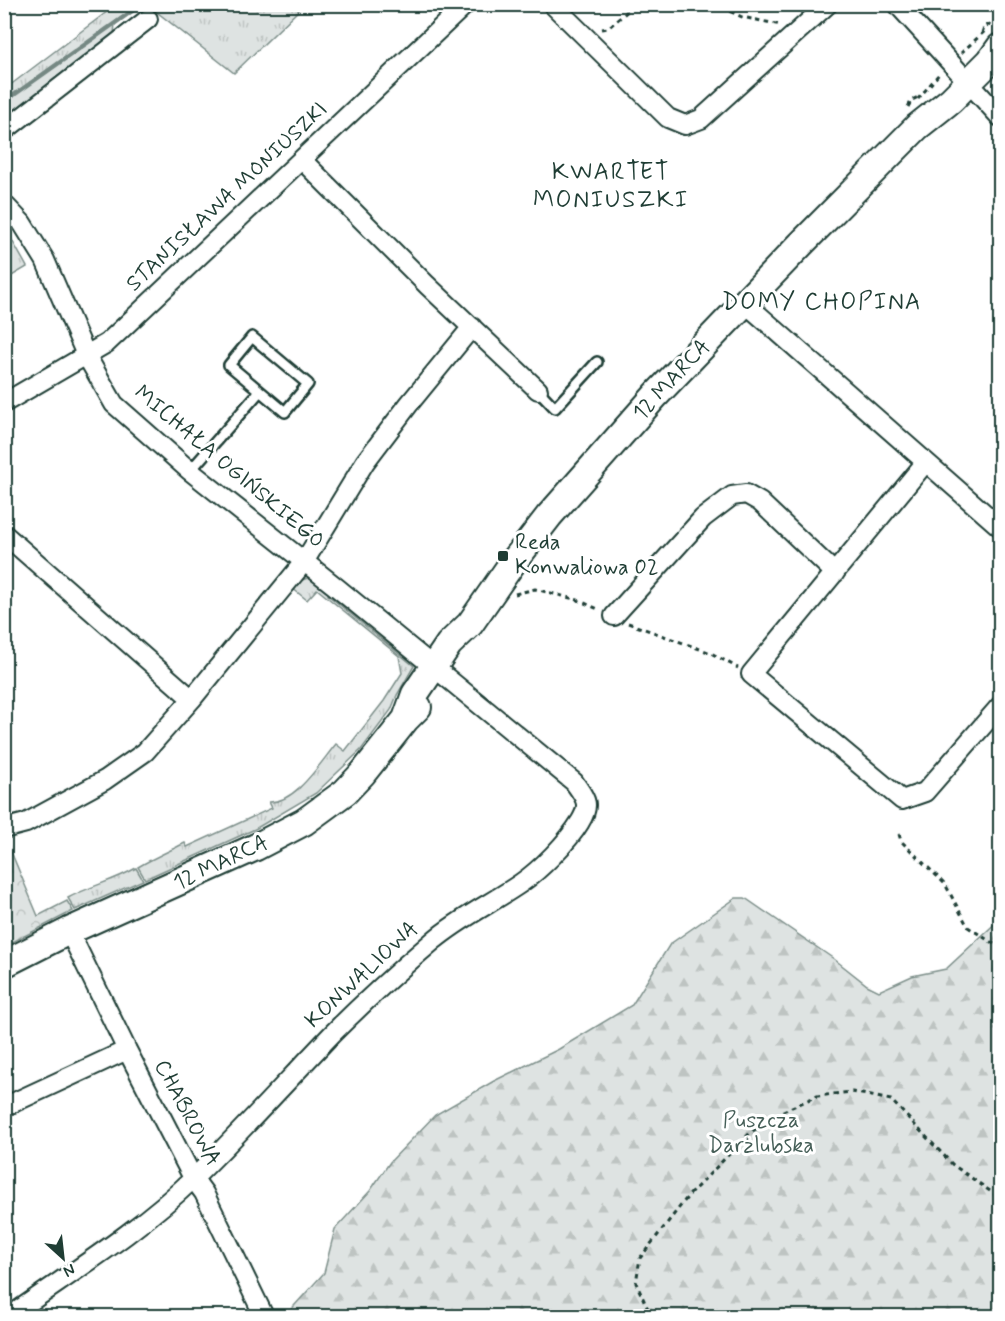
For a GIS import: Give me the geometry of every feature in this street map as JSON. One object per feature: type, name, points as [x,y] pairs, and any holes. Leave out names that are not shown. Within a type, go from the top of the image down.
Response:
[{"type":"street","name":"STANISŁAWA MONIUSZKI","points":[[4,403],[107,343],[466,4]]},
{"type":"street","points":[[552,4],[668,118],[686,125],[701,118],[828,4]]},
{"type":"street","points":[[897,4],[961,63],[1000,117]]},
{"type":"street","points":[[4,131],[148,19]]},
{"type":"street","name":"12 MARCA","points":[[4,964],[69,931],[256,848],[325,808],[357,780],[406,718],[415,694],[439,670],[452,640],[470,624],[549,516],[656,395],[917,127],[944,107],[961,63],[990,42]]},
{"type":"street","points":[[302,160],[427,285],[538,390]]},
{"type":"street","name":"MICHAŁA OGIŃSKIEGO","points":[[4,204],[22,223],[45,260],[86,355],[114,404],[190,471],[439,670]]},
{"type":"street","points":[[745,303],[1000,527]]},
{"type":"street","points":[[4,827],[26,823],[105,780],[145,752],[192,699],[304,562],[365,462],[472,327]]},
{"type":"street","points":[[926,463],[751,674],[902,800],[925,792],[1000,706]]},
{"type":"street","points":[[614,616],[703,518],[732,496],[746,494],[760,502],[835,573]]},
{"type":"street","points":[[4,534],[192,699]]},
{"type":"street","name":"KONWALIOWA","points":[[10,1317],[136,1228],[194,1178],[335,1031],[377,991],[435,939],[467,916],[523,882],[569,837],[581,820],[586,810],[586,800],[574,782],[439,670]]},
{"type":"street","name":"CHABROWA","points":[[69,931],[127,1050],[204,1193],[264,1317]]},
{"type":"street","points":[[4,1107],[127,1050]]},
{"type":"lane","points":[[252,337],[308,384],[285,412],[260,391],[229,365],[252,337]]},
{"type":"lane","points":[[538,390],[555,408],[597,362]]},
{"type":"lane","points":[[190,471],[260,391]]},
{"type":"path","points":[[581,33],[608,28],[636,4]]},
{"type":"path","points":[[714,4],[742,17],[800,29]]},
{"type":"path","points":[[990,42],[984,27],[1000,19]]},
{"type":"path","points":[[961,63],[990,42],[1000,24]]},
{"type":"path","points":[[899,834],[901,841],[945,884],[968,927],[1000,948]]},
{"type":"path","points":[[655,1317],[647,1307],[636,1283],[640,1258],[689,1196],[751,1132],[783,1111],[817,1096],[852,1092],[891,1100],[952,1165],[1000,1198]]},
{"type":"green space","points":[[116,5],[138,5],[115,22],[114,36],[5,118],[5,89]]},
{"type":"green space","points":[[148,5],[304,5],[234,73]]},
{"type":"green space","points":[[4,226],[27,267],[5,280],[4,280]]},
{"type":"green space","points":[[308,578],[331,592],[328,595],[414,666],[391,710],[361,750],[316,793],[255,829],[145,879],[138,867],[185,843],[187,847],[272,808],[269,802],[279,801],[298,789],[336,744],[345,751],[384,701],[402,673],[399,656],[317,589],[307,600],[292,588]]},
{"type":"green space","points":[[9,847],[38,916],[67,901],[73,911],[5,946],[5,850]]},
{"type":"green space","points":[[136,868],[143,880],[75,910],[68,898],[119,876]]},
{"type":"green space","name":"Puszcza Darżlubska","points":[[736,898],[745,898],[834,959],[867,985],[879,991],[912,976],[946,969],[1000,919],[1000,1316],[285,1316],[324,1273],[335,1229],[370,1191],[390,1162],[435,1115],[494,1081],[559,1049],[632,1005],[670,944]]},
{"type":"waterway","points":[[4,102],[142,4]]},
{"type":"place","name":"Reda Konwaliowa 02","points":[[503,556]]},
{"type":"district","name":"KWARTET MONIUSZKI","points":[[611,186]]},
{"type":"district","name":"DOMY CHOPINA","points":[[822,302]]}]
